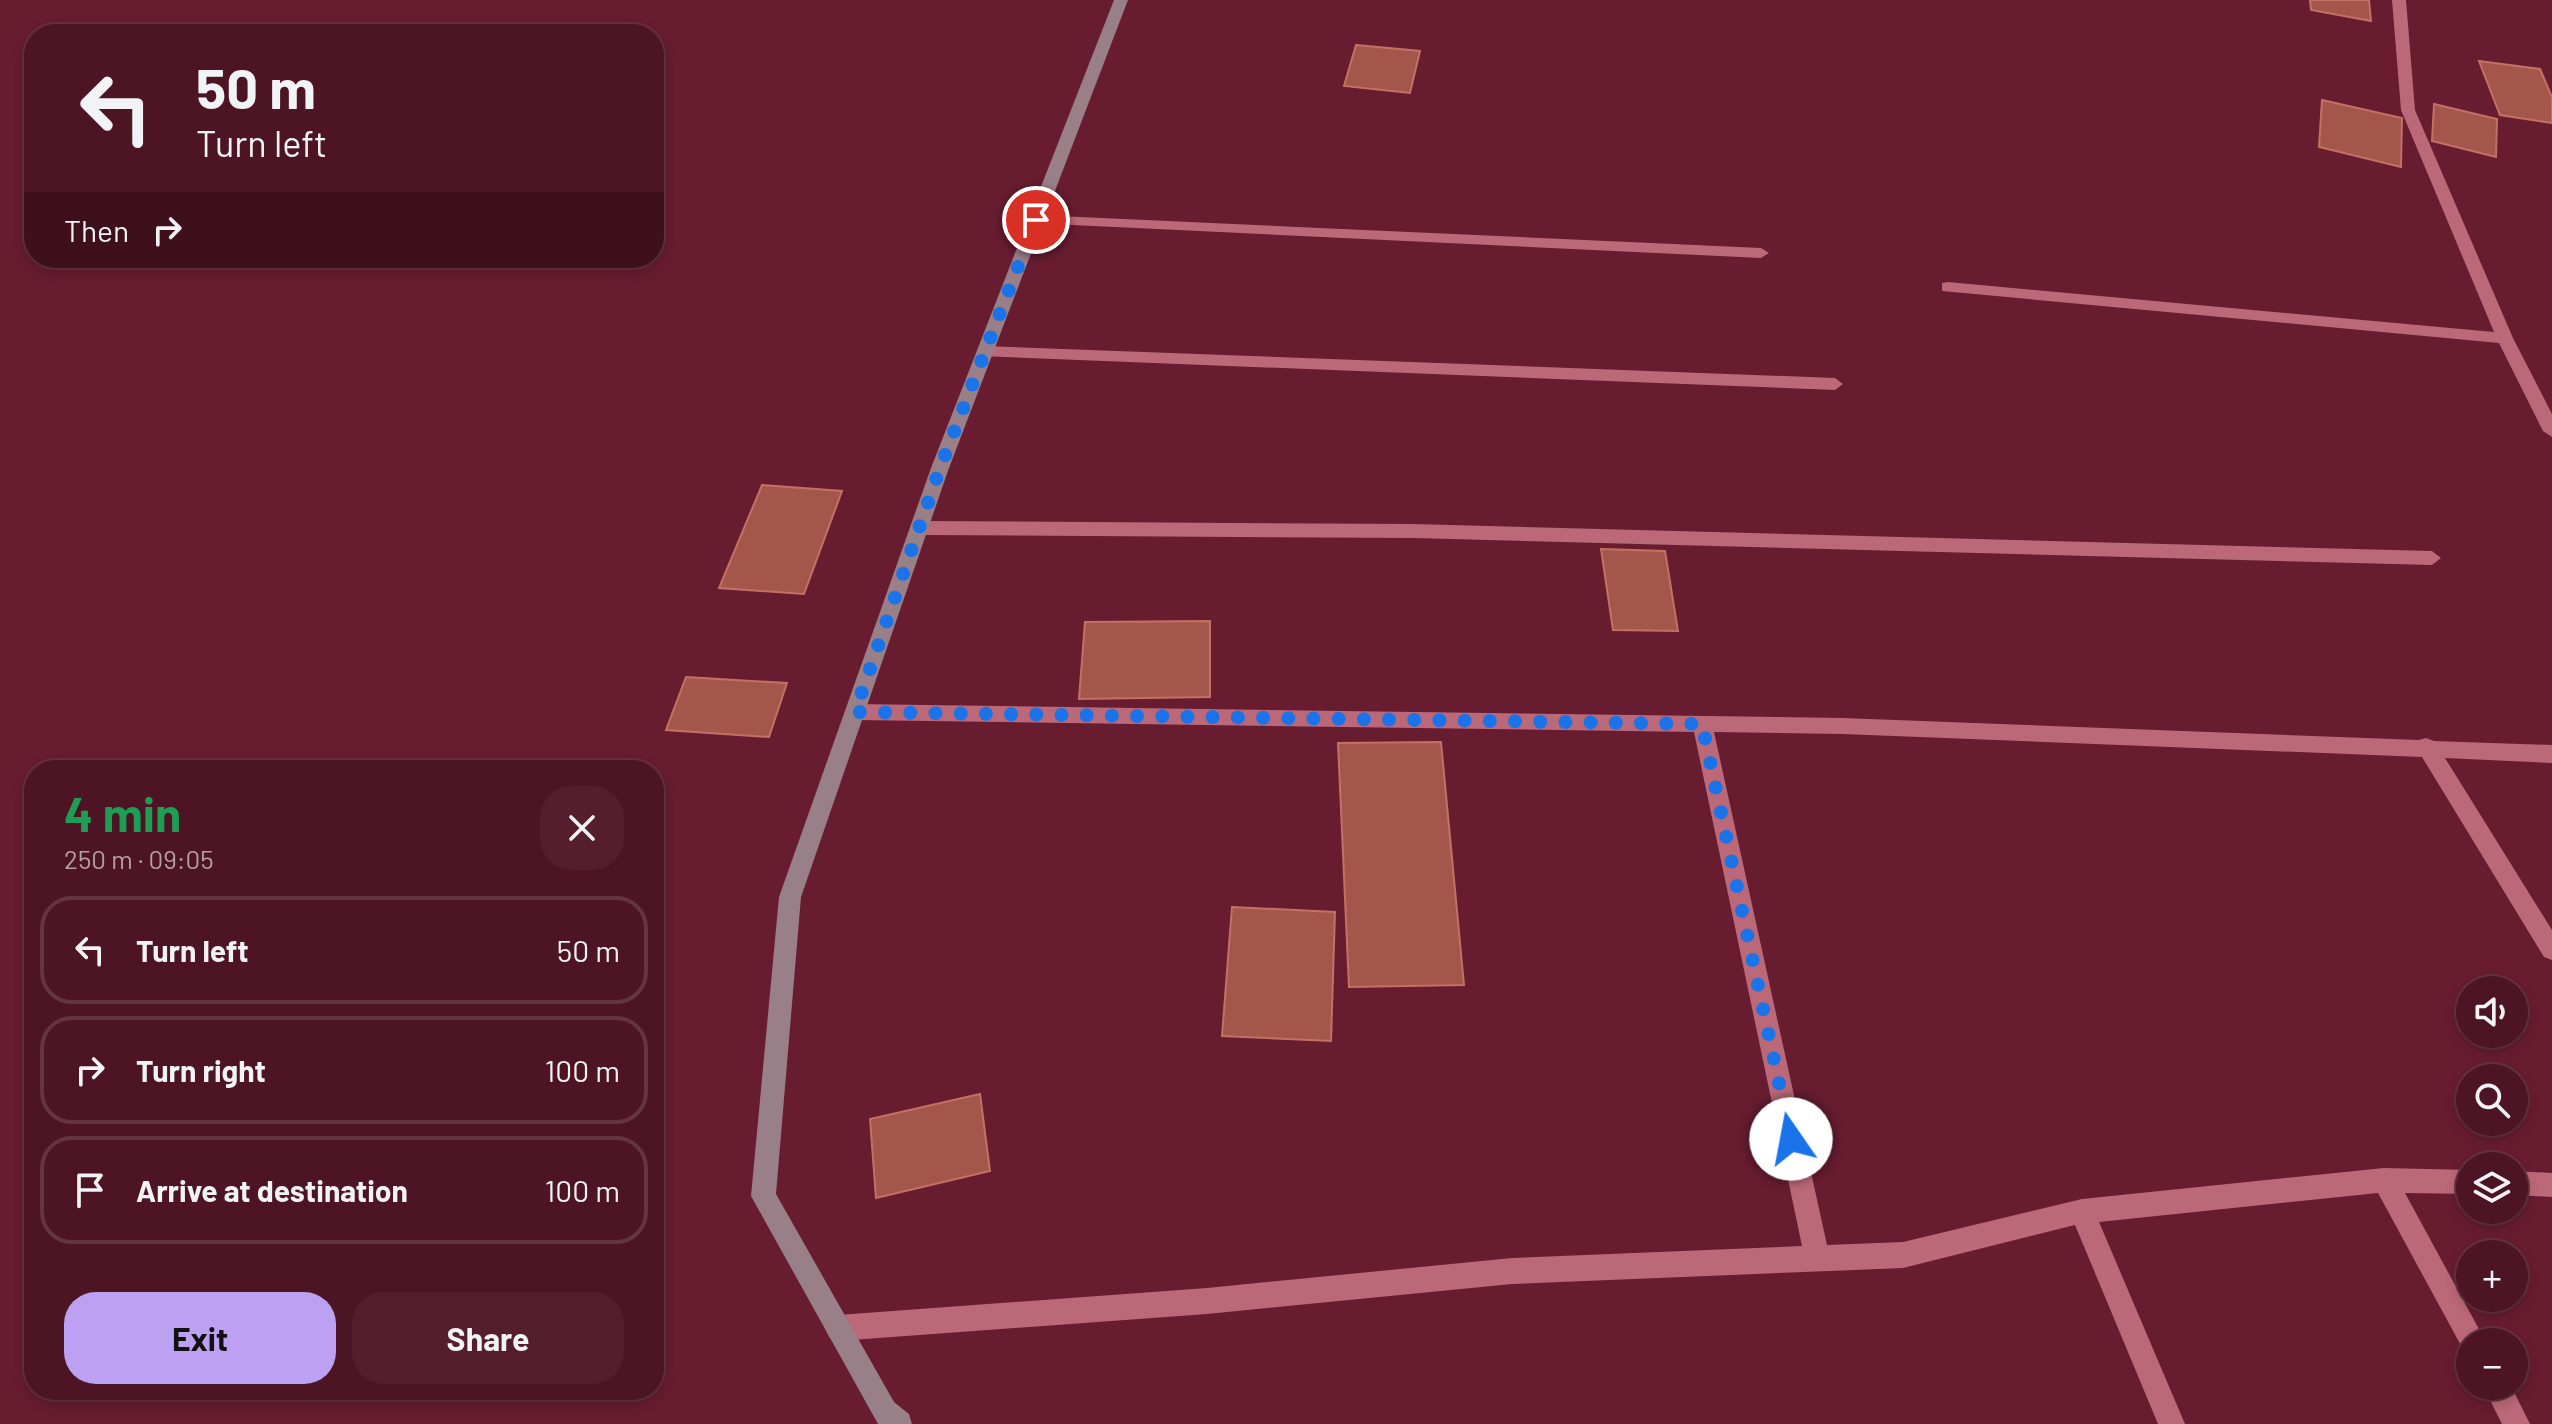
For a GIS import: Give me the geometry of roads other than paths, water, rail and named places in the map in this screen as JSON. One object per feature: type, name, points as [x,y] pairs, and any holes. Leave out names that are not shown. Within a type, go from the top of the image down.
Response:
[{"type":"main road","points":[[899,1424],[884,1412],[763,1196],[790,897],[920,528],[1121,0]]},
{"type":"street","points":[[2399,0],[2408,110],[2505,338],[2552,431]]},
{"type":"street","points":[[1036,220],[1761,253]]},
{"type":"street","points":[[1948,287],[2505,338]]},
{"type":"street","points":[[985,352],[1835,384]]},
{"type":"street","points":[[920,528],[1413,531],[2432,558]]},
{"type":"street","points":[[855,712],[1702,724],[2426,746],[2552,754]]},
{"type":"street","points":[[1702,724],[1817,1258]]},
{"type":"street","points":[[2426,746],[2552,950]]},
{"type":"street","points":[[838,1328],[1207,1301],[1512,1271],[1903,1255],[2082,1211],[2384,1180],[2456,1182]]},
{"type":"street","points":[[2384,1180],[2465,1328]]},
{"type":"street","points":[[2528,1184],[2552,1185]]},
{"type":"street","points":[[2082,1211],[2172,1424]]},
{"type":"street","points":[[2504,1400],[2517,1424]]}]
